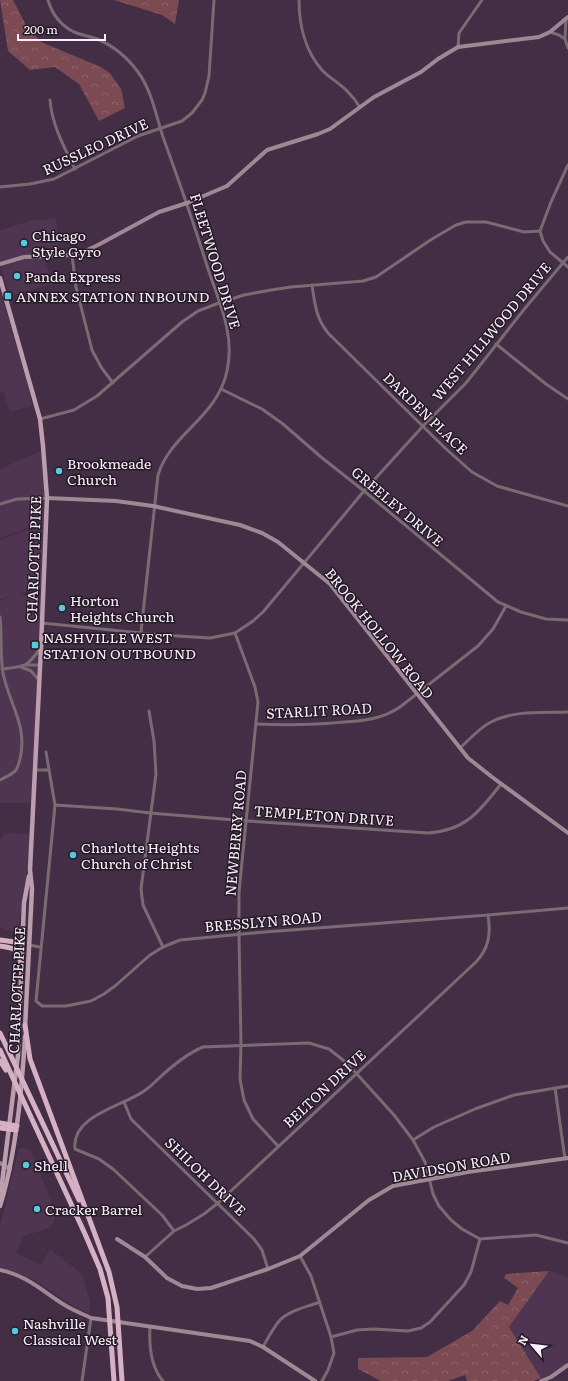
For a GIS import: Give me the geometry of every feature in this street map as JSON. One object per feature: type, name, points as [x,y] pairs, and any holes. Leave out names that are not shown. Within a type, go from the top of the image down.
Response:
[{"type":"highway","points":[[0,940],[22,943]]},
{"type":"highway","points":[[0,946],[9,947],[16,950],[19,954],[21,963]]},
{"type":"highway","points":[[25,1025],[30,1059],[109,1272],[117,1307],[122,1381]]},
{"type":"highway","points":[[0,1033],[94,1234]]},
{"type":"highway","points":[[0,1050],[86,1234],[100,1269],[108,1298],[114,1381]]},
{"type":"highway","points":[[0,1061],[8,1069]]},
{"type":"highway","points":[[0,1123],[17,1128]]},
{"type":"highway","points":[[0,1128],[10,1127]]},
{"type":"main road","name":"CHARLOTTE PIKE","points":[[0,278],[40,419],[47,498],[40,680],[30,870],[24,903],[18,1055],[10,1127],[2,1164],[0,1205]]},
{"type":"main road","name":"CHARLOTTE PIKE","points":[[0,1205],[6,1189],[17,1128],[24,1057],[32,889],[30,870]]},
{"type":"main road","points":[[22,943],[29,945]]},
{"type":"street","name":"FLEETWOOD DRIVE","points":[[48,0],[52,12],[63,25],[74,32],[96,38],[120,51],[139,73],[149,90],[160,128],[187,203],[227,328],[230,353],[222,389],[205,413],[173,447],[164,460],[158,475],[141,632]]},
{"type":"street","name":"RUSSLEO DRIVE","points":[[0,187],[43,182],[54,179],[138,136],[182,121],[192,113],[202,100],[209,76],[210,42],[214,0]]},
{"type":"street","points":[[299,0],[299,17],[305,41],[313,58],[322,70],[347,91],[359,106]]},
{"type":"street","points":[[458,47],[459,33],[482,0]]},
{"type":"street","points":[[0,264],[24,257],[72,255],[98,245],[159,212],[187,203],[227,186],[267,150],[322,132],[343,120],[359,106],[421,72],[438,59],[458,47],[535,38],[550,32],[567,18]]},
{"type":"street","points":[[567,18],[565,38],[568,48]]},
{"type":"street","points":[[550,32],[565,38]]},
{"type":"street","points":[[50,100],[62,144],[75,169]]},
{"type":"street","points":[[568,165],[540,231],[543,241],[550,252],[568,267]]},
{"type":"street","points":[[40,419],[74,410],[97,396],[182,322],[198,311],[219,303],[244,295],[292,287],[363,281],[376,277],[432,239],[456,225],[466,222],[486,222],[524,232],[540,231]]},
{"type":"street","points":[[72,255],[76,287],[92,350],[101,367],[113,383]]},
{"type":"street","name":"WEST HILLWOOD DRIVE","points":[[235,633],[263,612],[364,491],[423,426],[466,383],[496,344],[568,257]]},
{"type":"street","name":"DARDEN PLACE","points":[[312,286],[316,311],[321,324],[328,333],[468,469],[497,486],[568,506]]},
{"type":"street","points":[[496,344],[545,383],[568,399]]},
{"type":"street","name":"GREELEY DRIVE","points":[[222,389],[262,409],[275,418],[482,589],[506,606],[546,619],[568,620]]},
{"type":"street","points":[[0,504],[17,499],[47,498]]},
{"type":"street","name":"BROOK HOLLOW ROAD","points":[[47,498],[116,501],[154,506],[250,528],[278,542],[330,584],[468,758],[568,833]]},
{"type":"street","name":"STARLIT ROAD","points":[[256,724],[292,725],[374,719],[394,712],[478,646],[493,629],[506,606]]},
{"type":"street","points":[[0,617],[2,669],[18,716],[22,745],[17,769],[12,774],[0,780]]},
{"type":"street","points":[[42,623],[210,638],[235,633]]},
{"type":"street","name":"NEWBERRY ROAD","points":[[235,633],[257,696],[256,724],[239,892],[240,1079],[244,1100],[253,1120],[278,1146]]},
{"type":"street","points":[[2,669],[26,665],[31,662],[41,648]]},
{"type":"street","points":[[26,665],[40,665]]},
{"type":"street","points":[[21,667],[31,671],[40,680]]},
{"type":"street","points":[[149,711],[156,759],[156,774],[141,889],[143,906],[163,947]]},
{"type":"street","points":[[460,748],[483,727],[511,715],[568,712]]},
{"type":"street","points":[[29,945],[40,947],[55,805],[46,752]]},
{"type":"street","points":[[35,770],[49,770]]},
{"type":"street","name":"TEMPLETON DRIVE","points":[[55,805],[247,821],[420,833],[439,832],[458,826],[472,818],[501,784]]},
{"type":"street","name":"BRESSLYN ROAD","points":[[40,947],[36,1001],[42,1006],[58,1007],[78,1004],[100,996],[115,986],[149,956],[163,947],[180,940],[272,931],[568,908]]},
{"type":"street","name":"BELTON DRIVE","points":[[145,1257],[174,1231],[198,1218],[218,1203],[481,957],[490,935],[488,915]]},
{"type":"street","points":[[174,1231],[162,1215],[113,1169],[99,1159],[75,1149],[74,1141],[88,1122],[112,1107],[144,1091],[190,1052],[203,1046],[309,1043],[326,1048],[335,1053],[394,1115],[413,1140],[425,1162],[433,1194],[439,1206],[445,1214],[462,1229],[480,1239],[536,1236],[568,1243]]},
{"type":"street","points":[[413,1140],[434,1127],[475,1109],[514,1095],[568,1086]]},
{"type":"street","points":[[554,1088],[566,1158]]},
{"type":"street","name":"SHILOH DRIVE","points":[[124,1102],[131,1119],[254,1238],[262,1250],[268,1269]]},
{"type":"street","name":"DAVIDSON ROAD","points":[[117,1239],[145,1257],[167,1278],[182,1286],[197,1289],[211,1288],[268,1269],[300,1256],[359,1208],[379,1193],[393,1186],[468,1172],[566,1158]]},
{"type":"street","points":[[2,1164],[10,1169]]},
{"type":"street","points":[[331,1337],[357,1330],[373,1329],[408,1332],[421,1328],[430,1322],[464,1285],[471,1272],[480,1239]]},
{"type":"street","points":[[300,1256],[311,1276],[331,1337],[334,1353],[322,1381]]},
{"type":"street","points":[[0,1270],[30,1281],[68,1306],[91,1318],[250,1341],[263,1347],[315,1381]]},
{"type":"street","points":[[263,1347],[280,1321],[295,1310],[320,1302]]},
{"type":"street","points":[[82,1381],[91,1318]]},
{"type":"street","points":[[150,1327],[149,1344],[152,1360],[163,1381]]},
{"type":"street","points":[[540,1381],[551,1377],[568,1365]]},
{"type":"shaded area","points":[[56,218],[59,248],[43,251],[52,284],[10,296],[0,263],[0,230],[30,221]]},
{"type":"shaded area","points":[[0,295],[26,378],[32,406],[10,412],[3,391],[0,392]]},
{"type":"shaded area","points":[[41,451],[44,486],[44,522],[0,538],[0,469]]},
{"type":"shaded area","points":[[44,523],[41,588],[17,594],[41,596],[32,803],[0,803],[0,601],[13,596],[0,599],[0,540]]},
{"type":"shaded area","points":[[5,833],[30,834],[28,866],[18,932],[0,928],[0,841]]},
{"type":"shaded area","points":[[19,1148],[30,1149],[54,1208],[54,1222],[49,1228],[24,1236],[16,1253],[41,1265],[50,1249],[82,1274],[90,1301],[89,1314],[72,1305],[35,1280],[0,1267],[0,1226]]},
{"type":"shaded area","points":[[549,1271],[568,1277],[568,1361],[560,1370],[541,1378],[509,1327]]},
{"type":"green space","points":[[0,0],[13,0],[26,25],[41,42],[101,67],[110,73],[121,89],[125,108],[99,121],[79,84],[55,67],[30,70],[8,51]]},
{"type":"green space","points":[[114,0],[179,0],[175,24],[162,15]]},
{"type":"green space","points":[[549,1271],[509,1327],[541,1378],[533,1381],[467,1381],[465,1375],[448,1381],[381,1381],[358,1369],[358,1358],[427,1357],[472,1331],[500,1301],[508,1305],[518,1288],[504,1278],[506,1274]]},
{"type":"place","name":"Chicago Style Gyro","points":[[24,243]]},
{"type":"place","name":"Panda Express","points":[[17,276]]},
{"type":"place","name":"ANNEX STATION INBOUND","points":[[8,296]]},
{"type":"place","name":"Brookmeade Church","points":[[59,471]]},
{"type":"place","name":"Horton Heights Church","points":[[62,608]]},
{"type":"place","name":"NASHVILLE WEST STATION OUTBOUND","points":[[35,645]]},
{"type":"place","name":"Charlotte Heights Church of Christ","points":[[73,855]]},
{"type":"place","name":"Shell","points":[[26,1165]]},
{"type":"place","name":"Cracker Barrel","points":[[37,1209]]},
{"type":"place","name":"Nashville Classical West","points":[[15,1331]]}]
